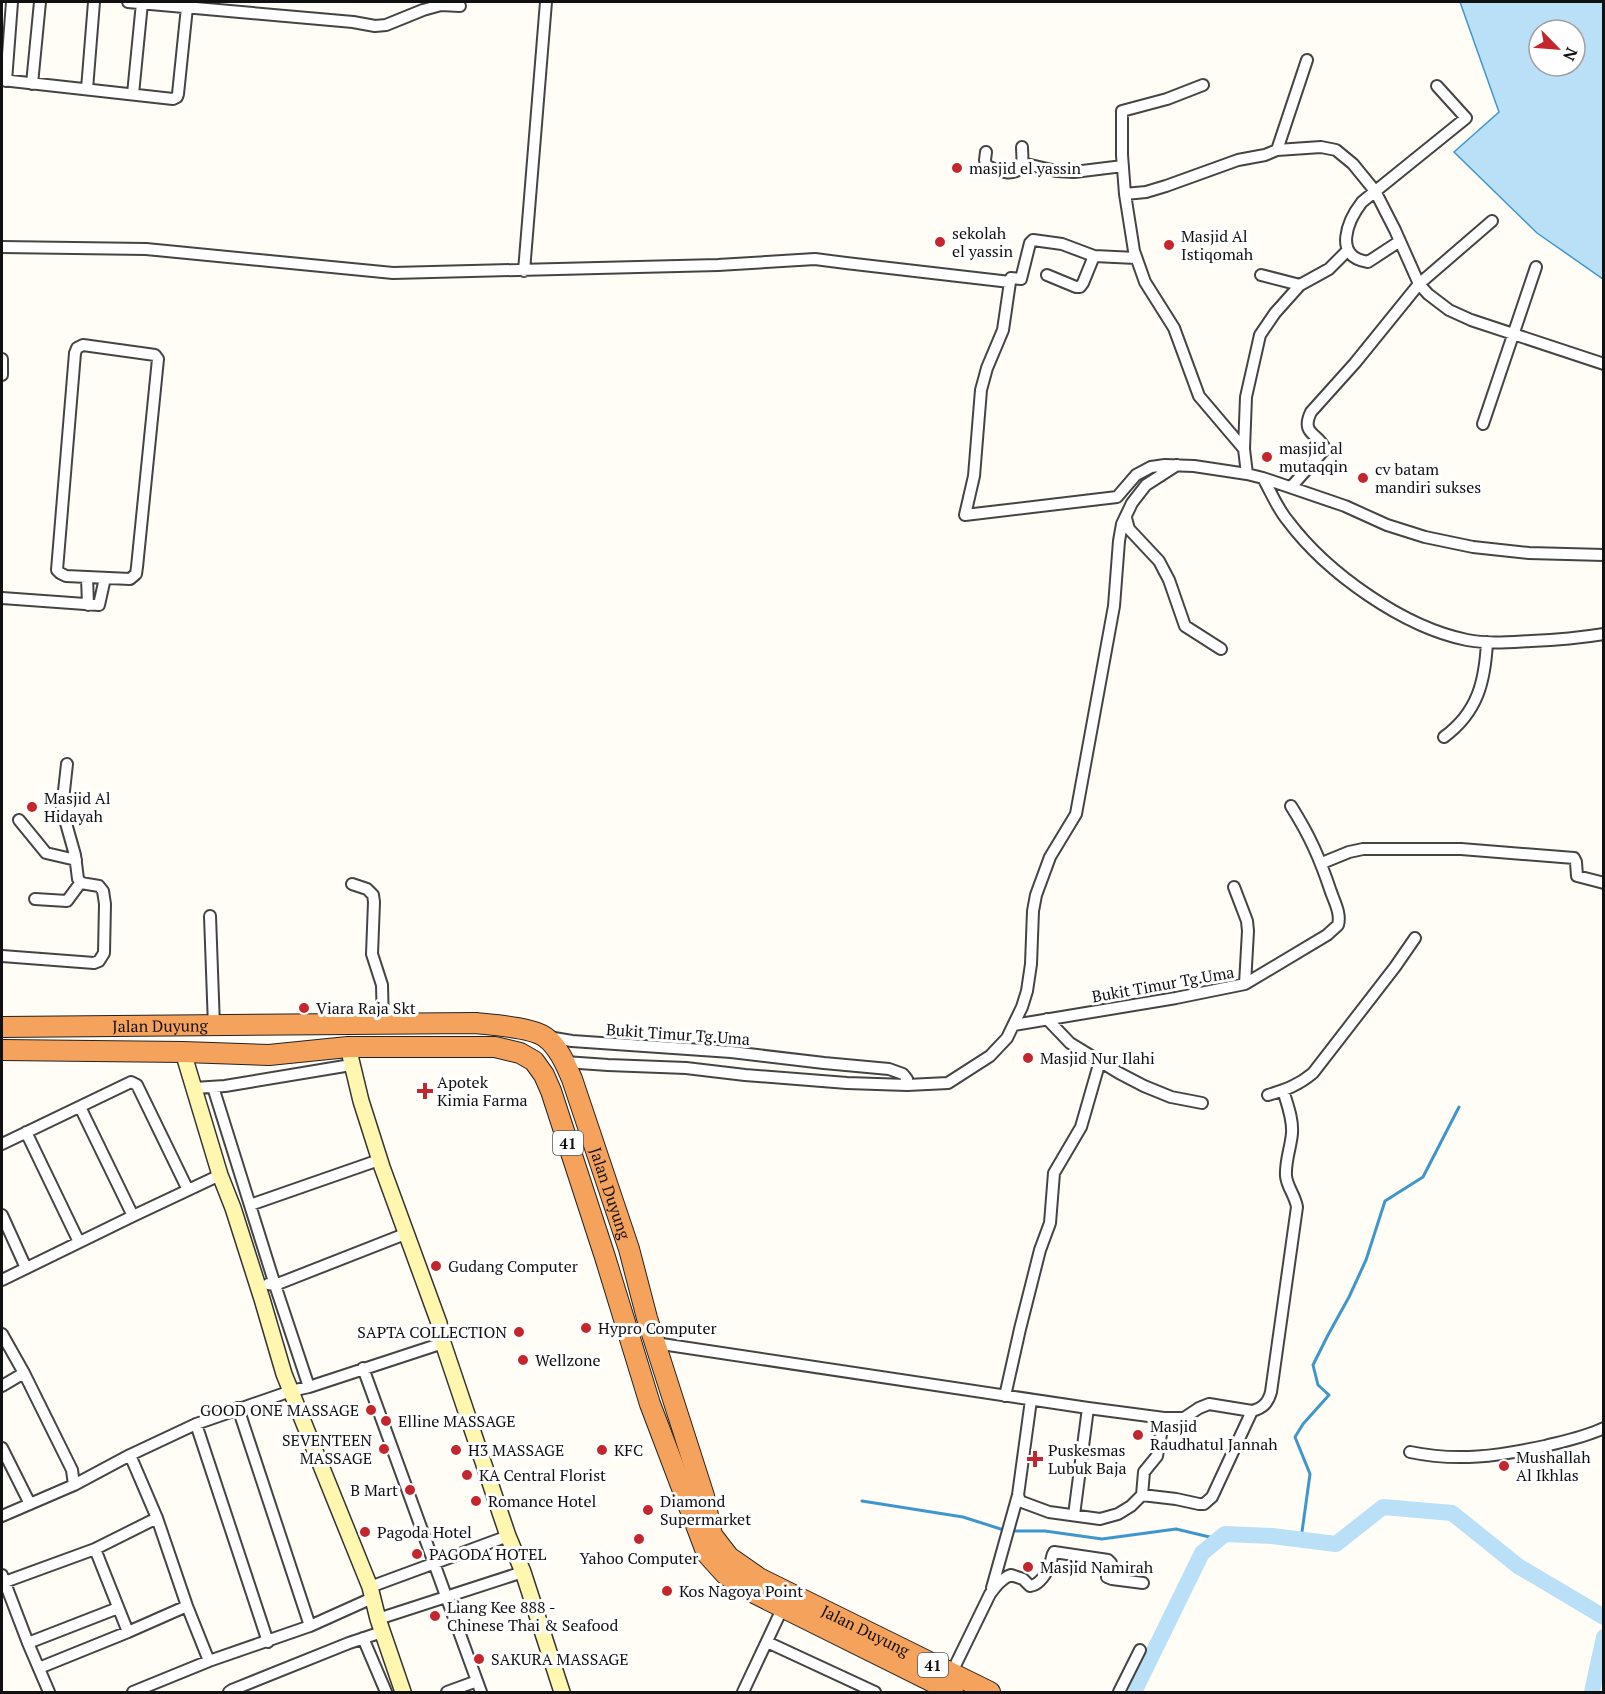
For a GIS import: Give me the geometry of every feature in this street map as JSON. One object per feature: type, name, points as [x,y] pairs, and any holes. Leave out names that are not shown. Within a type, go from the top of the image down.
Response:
[{"type":"highway","name":"Jalan Duyung","points":[[2,1027],[476,1023],[532,1031],[545,1037],[565,1062],[629,1250],[670,1392],[704,1496],[712,1535],[729,1557],[759,1578],[873,1644],[952,1683],[990,1692]]},
{"type":"highway","points":[[290,1025],[282,1028],[277,1039],[283,1051],[292,1053]]},
{"type":"highway","points":[[246,1026],[254,1028],[260,1034],[261,1039],[256,1051],[248,1054]]},
{"type":"highway","name":"Jalan Duyung","points":[[2,1050],[269,1055],[292,1053],[350,1056],[495,1047],[520,1053],[537,1065],[551,1091],[649,1399],[707,1554],[725,1574],[744,1588],[783,1607],[873,1644]]},
{"type":"highway","points":[[638,1365],[647,1367],[652,1364],[657,1348]]},
{"type":"highway","points":[[649,1399],[656,1387],[663,1387],[670,1392]]},
{"type":"street","points":[[12,2],[4,80],[173,99],[178,94],[187,7]]},
{"type":"street","points":[[32,84],[40,2]]},
{"type":"street","points":[[87,89],[94,2]]},
{"type":"street","points":[[128,2],[166,3],[187,7],[208,5],[375,26],[387,25],[423,9],[441,5],[460,6]]},
{"type":"street","points":[[524,271],[546,2]]},
{"type":"street","points":[[133,94],[142,3]]},
{"type":"street","points":[[1277,150],[1307,60]]},
{"type":"street","points":[[1203,85],[1167,99],[1122,111],[1125,194],[1134,250],[1145,282],[1174,328],[1199,396],[1244,449]]},
{"type":"street","points":[[1400,241],[1368,262],[1356,258],[1348,250],[1346,239],[1352,219],[1362,202],[1466,118],[1437,86]]},
{"type":"street","points":[[986,152],[987,166],[1003,172],[1012,172],[1022,163],[1022,147]]},
{"type":"street","points":[[1125,194],[1146,192],[1277,150],[1322,147],[1336,150],[1353,165],[1375,191],[1419,284],[1428,294],[1449,310],[1471,320],[1604,364]]},
{"type":"street","points":[[1022,163],[1056,171],[1074,172],[1123,166]]},
{"type":"street","points":[[1290,487],[1320,457],[1324,449],[1324,446],[1310,433],[1308,428],[1307,422],[1311,411],[1363,354],[1419,284],[1492,221]]},
{"type":"street","points":[[1136,258],[1094,256],[1062,244],[1033,240],[1030,243],[1021,279],[1011,278],[1003,330],[987,368],[981,390],[974,476],[965,515],[1117,497],[1136,475],[1151,467],[1177,465],[1263,478],[1425,537],[1473,547],[1529,553],[1604,555]]},
{"type":"street","points":[[2,247],[146,249],[393,273],[718,265],[815,259],[1010,282]]},
{"type":"street","points":[[1247,474],[1244,449],[1246,397],[1260,335],[1275,313],[1300,285],[1329,269],[1348,250]]},
{"type":"street","points":[[1047,275],[1080,287],[1094,256]]},
{"type":"street","points":[[1483,424],[1536,267]]},
{"type":"street","points":[[1261,275],[1300,285]]},
{"type":"street","points":[[83,345],[154,355],[158,359],[136,574],[130,579],[87,577],[66,576],[57,570],[75,353],[77,348],[83,345]]},
{"type":"street","points":[[2,359],[2,375]]},
{"type":"street","points":[[1014,1025],[1027,991],[1036,895],[1050,856],[1073,821],[1078,807],[1114,606],[1119,541],[1126,514],[1146,485],[1177,465]]},
{"type":"street","points":[[1263,478],[1287,520],[1300,537],[1333,569],[1398,614],[1429,628],[1468,640],[1487,642],[1558,640],[1604,634]]},
{"type":"street","points":[[1126,514],[1129,529],[1159,561],[1169,580],[1185,626],[1221,649]]},
{"type":"street","points":[[87,577],[93,605]]},
{"type":"street","points":[[93,605],[105,578]]},
{"type":"street","points":[[2,598],[93,605]]},
{"type":"street","points":[[1444,737],[1464,720],[1475,702],[1483,682],[1487,642]]},
{"type":"street","points":[[2,956],[94,963],[99,961],[104,953],[105,903],[103,891],[99,886],[81,882],[77,875],[71,836],[63,816],[67,764]]},
{"type":"street","name":"Bukit Timur Tg.Uma","points":[[565,1062],[686,1068],[836,1082],[907,1085],[948,1083],[990,1056],[1007,1038],[1014,1025],[1245,984],[1319,940],[1338,925],[1339,915],[1322,863],[1308,832],[1291,806]]},
{"type":"street","points":[[19,820],[46,853],[76,861]]},
{"type":"street","points":[[1322,863],[1348,852],[1363,849],[1461,849],[1574,858],[1577,876],[1604,883]]},
{"type":"street","points":[[34,899],[67,900],[81,882]]},
{"type":"street","points":[[352,884],[367,889],[373,894],[372,954],[382,985],[383,1024]]},
{"type":"street","points":[[1234,887],[1248,931],[1245,984]]},
{"type":"street","points":[[210,916],[214,1026]]},
{"type":"street","points":[[1268,1095],[1293,1087],[1313,1073],[1415,938]]},
{"type":"street","points":[[1047,1019],[1070,1043],[1144,1086],[1171,1097],[1202,1103]]},
{"type":"street","name":"Bukit Timur Tg.Uma","points":[[545,1037],[572,1041],[730,1052],[889,1069],[903,1074],[907,1079],[907,1085]]},
{"type":"street","points":[[183,1052],[284,1374],[371,1590],[401,1687],[387,1692],[363,1638]]},
{"type":"street","points":[[194,1088],[213,1087],[350,1056],[379,1160],[439,1323],[443,1343],[508,1536],[523,1572],[562,1692]]},
{"type":"street","points":[[1005,1396],[1040,1250],[1050,1223],[1054,1173],[1081,1126],[1100,1061]]},
{"type":"street","points":[[2,1144],[131,1082],[137,1085],[189,1190]]},
{"type":"street","points":[[213,1087],[309,1387]]},
{"type":"street","points":[[657,1348],[1164,1418],[1184,1418],[1209,1404],[1252,1411],[1268,1401],[1271,1392],[1297,1207],[1296,1199],[1286,1179],[1292,1130],[1290,1112],[1283,1090]]},
{"type":"street","points":[[80,1107],[133,1216]]},
{"type":"street","points":[[26,1132],[79,1242]]},
{"type":"street","points":[[233,1208],[379,1160]]},
{"type":"street","points":[[2,1280],[220,1175]]},
{"type":"street","points":[[2,1215],[26,1268]]},
{"type":"street","points":[[257,1282],[275,1285],[405,1234]]},
{"type":"street","points":[[2,1334],[72,1470],[74,1485]]},
{"type":"street","points":[[2,1516],[74,1485],[196,1424],[291,1390],[309,1387],[443,1343]]},
{"type":"street","points":[[363,1368],[481,1692]]},
{"type":"street","points":[[2,1386],[24,1373]]},
{"type":"street","points":[[952,1683],[990,1594],[1018,1495],[1031,1400]]},
{"type":"street","points":[[238,1408],[310,1626]]},
{"type":"street","points":[[1074,1515],[1088,1408]]},
{"type":"street","points":[[1142,1496],[1199,1504],[1208,1502],[1252,1411]]},
{"type":"street","points":[[1018,1495],[1020,1501],[1049,1512],[1100,1519],[1118,1514],[1142,1496],[1144,1472],[1157,1456],[1164,1418]]},
{"type":"street","points":[[196,1424],[268,1642]]},
{"type":"street","points":[[1410,1452],[1429,1456],[1487,1457],[1581,1438],[1604,1428]]},
{"type":"street","points":[[2,1448],[30,1504]]},
{"type":"street","points":[[130,1455],[157,1518],[187,1606],[209,1660]]},
{"type":"street","points":[[49,1692],[2,1580],[95,1549],[157,1518]]},
{"type":"street","points":[[371,1590],[508,1536]]},
{"type":"street","points":[[95,1549],[128,1632]]},
{"type":"street","points":[[990,1594],[1003,1578],[1009,1575],[1015,1575],[1030,1586],[1035,1586],[1050,1565],[1052,1555],[1056,1551],[1108,1560],[1111,1563],[1107,1577],[1143,1583]]},
{"type":"street","points":[[228,1692],[363,1638],[380,1625],[447,1597],[523,1572]]},
{"type":"street","points":[[133,1692],[209,1660],[310,1626],[370,1599],[371,1590]]},
{"type":"street","points":[[39,1668],[187,1606]]},
{"type":"street","points":[[743,1692],[783,1607]]},
{"type":"street","points":[[27,1643],[118,1608]]},
{"type":"street","points":[[767,1642],[873,1692]]},
{"type":"street","points":[[1119,1692],[1140,1650]]},
{"type":"street","points":[[447,1692],[477,1681]]},
{"type":"water","points":[[1460,2],[1603,2],[1603,279],[1537,233],[1454,152],[1499,112]]},
{"type":"waterway","points":[[1301,1539],[1310,1474],[1295,1437],[1303,1424],[1329,1395],[1318,1385],[1313,1365],[1366,1260],[1385,1201],[1423,1177],[1459,1107]]},
{"type":"waterway","points":[[862,1501],[963,1517],[1007,1531],[1045,1531],[1102,1539],[1176,1529],[1218,1539]]},
{"type":"waterway","points":[[1134,1692],[1202,1553],[1225,1534],[1272,1536],[1336,1544],[1383,1507],[1452,1513],[1518,1566],[1604,1617]]},
{"type":"waterway","points":[[1592,1692],[1604,1637]]},
{"type":"place","name":"masjid el yassin","points":[[957,168]]},
{"type":"place","name":"sekolah el yassin","points":[[940,242]]},
{"type":"place","name":"Masjid Al Istiqomah","points":[[1169,245]]},
{"type":"place","name":"masjid al mutaqqin","points":[[1267,457]]},
{"type":"place","name":"cv batam mandiri sukses","points":[[1363,478]]},
{"type":"place","name":"Masjid Al Hidayah","points":[[32,807]]},
{"type":"place","name":"Viara Raja Skt","points":[[304,1008]]},
{"type":"place","name":"Masjid Nur Ilahi","points":[[1028,1058]]},
{"type":"place","name":"Apotek Kimia Farma","points":[[425,1091]]},
{"type":"place","name":"Gudang Computer","points":[[436,1266]]},
{"type":"place","name":"Hypro Computer","points":[[586,1328]]},
{"type":"place","name":"SAPTA COLLECTION","points":[[519,1332]]},
{"type":"place","name":"Wellzone","points":[[523,1360]]},
{"type":"place","name":"GOOD ONE MASSAGE","points":[[371,1410]]},
{"type":"place","name":"Elline MASSAGE","points":[[386,1421]]},
{"type":"place","name":"Masjid Raudhatul Jannah","points":[[1138,1435]]},
{"type":"place","name":"SEVENTEEN MASSAGE","points":[[384,1449]]},
{"type":"place","name":"H3 MASSAGE","points":[[456,1450]]},
{"type":"place","name":"KFC","points":[[602,1450]]},
{"type":"place","name":"Puskesmas Lubuk Baja","points":[[1035,1459]]},
{"type":"place","name":"Mushallah Al Ikhlas","points":[[1504,1466]]},
{"type":"place","name":"KA Central Florist","points":[[467,1475]]},
{"type":"place","name":"B Mart","points":[[410,1490]]},
{"type":"place","name":"Romance Hotel","points":[[476,1501]]},
{"type":"place","name":"Diamond Supermarket","points":[[648,1510]]},
{"type":"place","name":"Pagoda Hotel","points":[[365,1532]]},
{"type":"place","name":"Yahoo Computer","points":[[639,1539]]},
{"type":"place","name":"PAGODA HOTEL","points":[[417,1554]]},
{"type":"place","name":"Masjid Namirah","points":[[1028,1567]]},
{"type":"place","name":"Kos Nagoya Point","points":[[667,1591]]},
{"type":"place","name":"Liang Kee 888 - Chinese Thai & Seafood","points":[[435,1616]]},
{"type":"place","name":"SAKURA MASSAGE","points":[[479,1659]]}]
